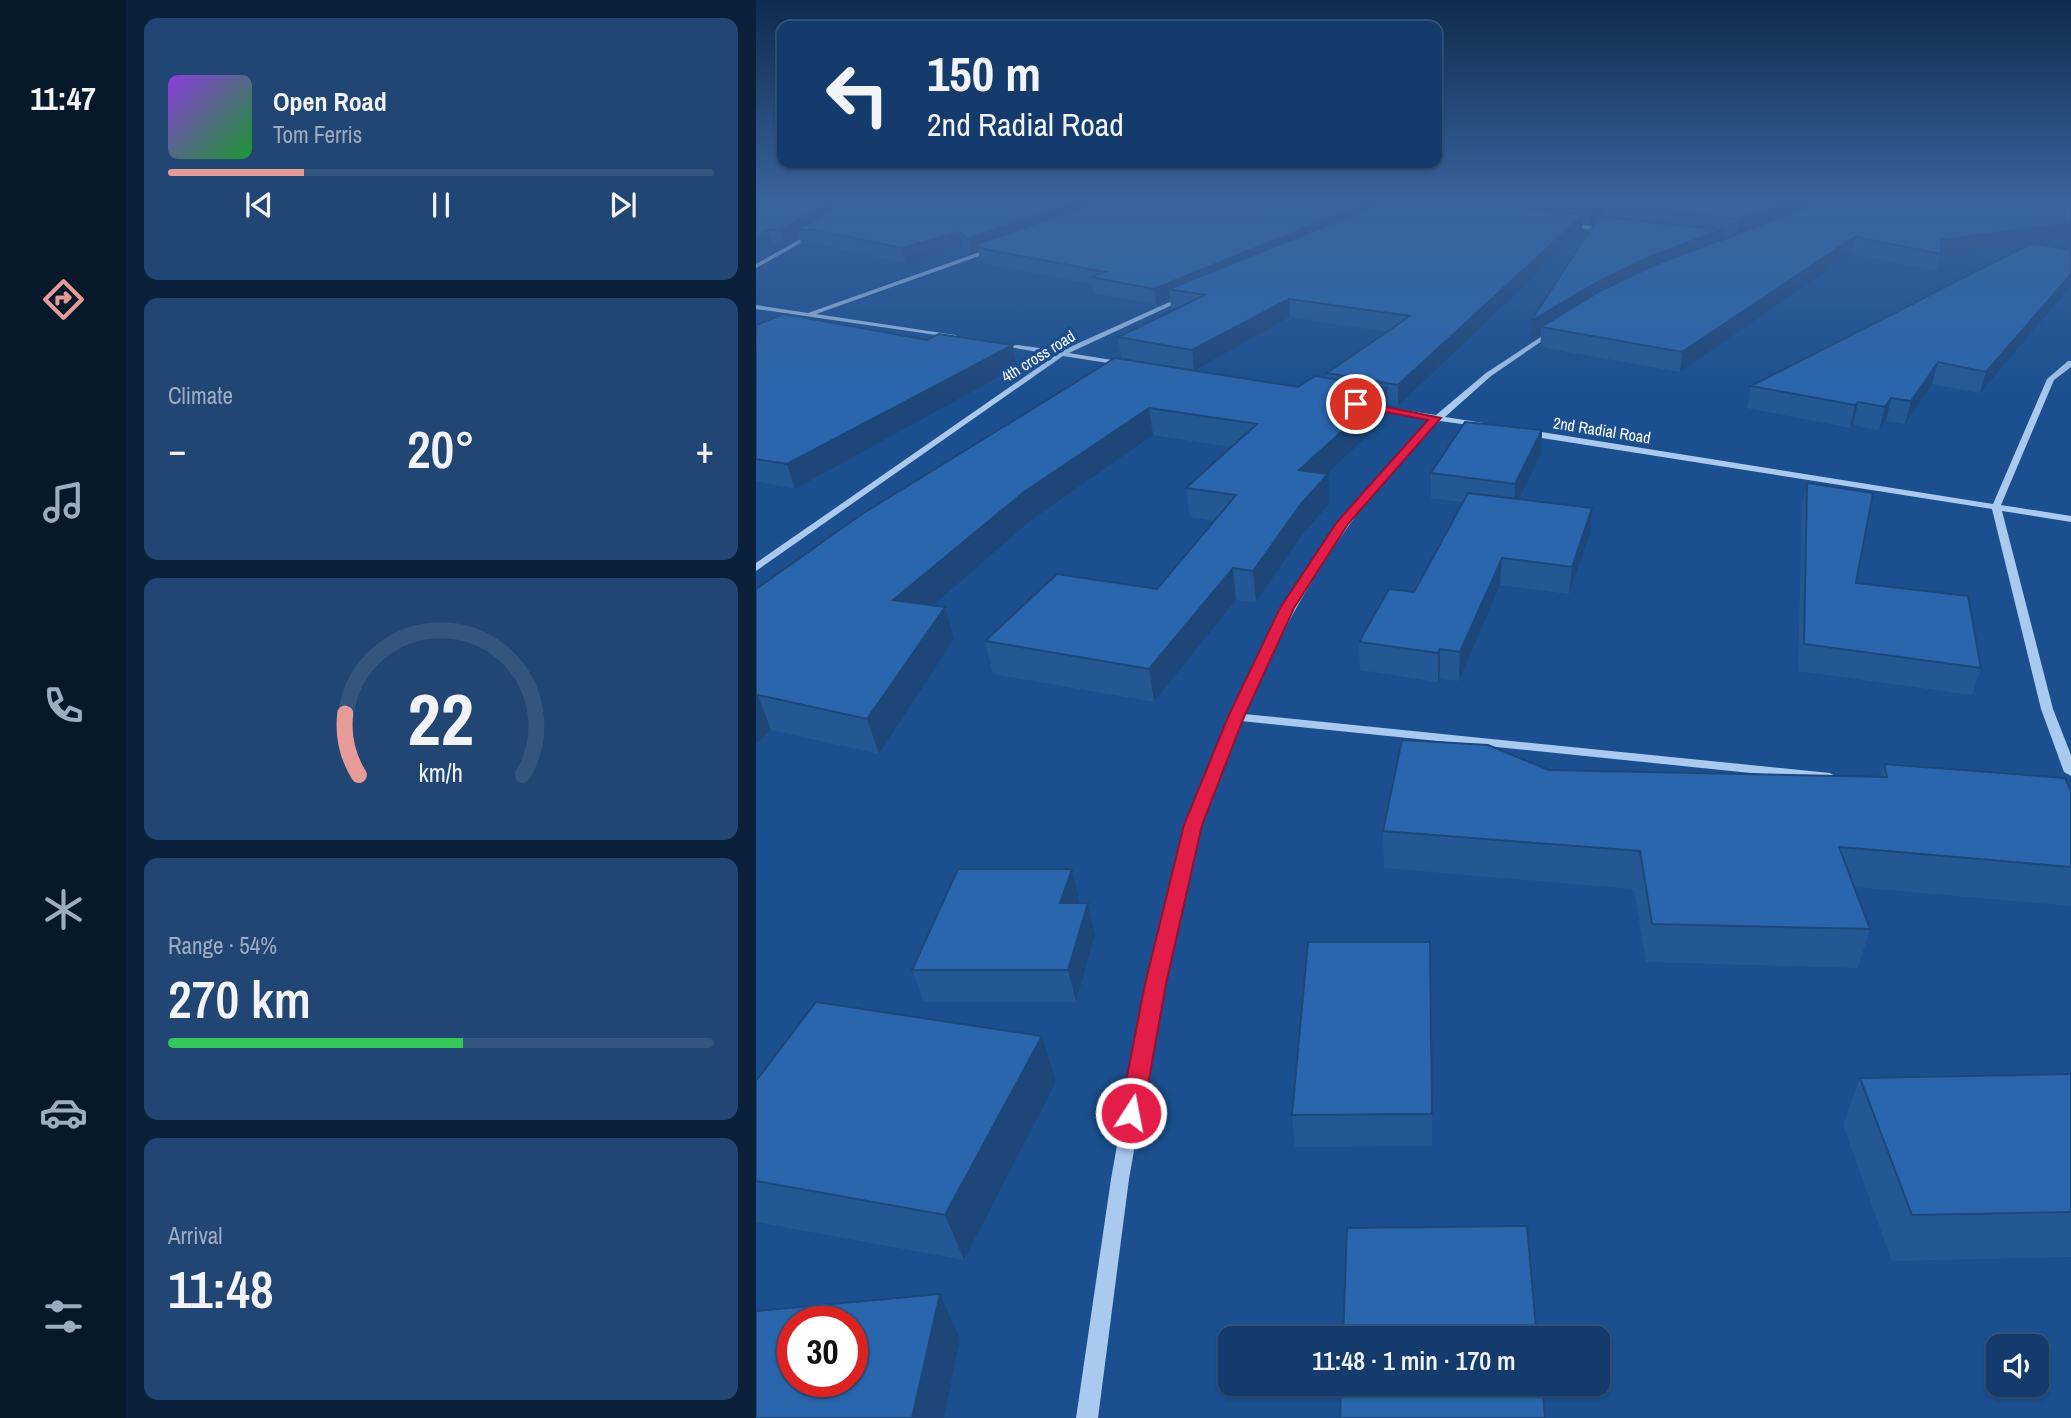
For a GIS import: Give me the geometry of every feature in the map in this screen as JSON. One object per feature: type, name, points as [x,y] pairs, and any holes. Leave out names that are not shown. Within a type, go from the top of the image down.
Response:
[{"type":"street","points":[[806,315],[944,267]]},
{"type":"street","name":"4th cross road","points":[[756,568],[1063,353],[1193,293]]},
{"type":"street","points":[[756,307],[969,339]]},
{"type":"street","points":[[1087,1418],[1117,1191],[1156,984],[1193,825],[1236,717],[1287,608],[1343,522],[1436,418],[1490,372],[1565,324]]},
{"type":"street","points":[[982,341],[1132,365]]},
{"type":"street","points":[[2071,363],[2051,379],[1996,507],[2047,709],[2071,772]]},
{"type":"street","points":[[1367,406],[1490,427]]},
{"type":"street","name":"2nd Radial Road","points":[[1518,431],[2071,519]]},
{"type":"street","points":[[1236,717],[1848,779]]},
{"type":"building","points":[[1080,267],[1208,267],[1154,289],[1091,277],[1105,272]]},
{"type":"building","points":[[1223,267],[1526,267],[1398,385],[1327,373],[1410,316],[1289,299],[1192,350],[1118,337],[1205,295],[1169,289]]},
{"type":"building","points":[[1566,267],[1628,267],[1596,283],[1531,321]]},
{"type":"building","points":[[1650,267],[1810,267],[1682,352],[1541,327],[1602,290]]},
{"type":"building","points":[[1984,267],[2071,267],[2071,274],[1986,372],[1938,362],[1911,401],[1891,398],[1885,407],[1858,402],[1855,405],[1751,386]]},
{"type":"building","points":[[784,314],[927,340],[939,334],[1013,345],[787,464],[756,459],[756,325]]},
{"type":"building","points":[[1115,358],[1298,387],[1315,376],[1387,388],[1363,407],[1369,407],[1299,470],[1328,474],[1301,504],[1253,571],[1233,568],[1149,669],[985,641],[1057,574],[1157,589],[1236,495],[1186,488],[1257,424],[1149,408],[1024,492],[893,600],[945,607],[867,719],[758,695],[756,697],[756,589],[862,514]]},
{"type":"building","points":[[1465,422],[1542,430],[1515,484],[1431,473]]},
{"type":"building","points":[[1807,483],[1873,493],[1856,583],[1968,596],[1981,668],[1804,644]]},
{"type":"building","points":[[1468,493],[1592,508],[1572,567],[1502,558],[1460,652],[1440,649],[1438,653],[1359,642],[1389,589],[1414,592]]},
{"type":"building","points":[[1402,740],[1488,745],[1549,770],[1887,777],[1884,764],[2065,778],[2071,791],[2071,867],[1839,847],[1870,929],[1652,924],[1640,851],[1383,831]]},
{"type":"building","points":[[958,869],[1072,869],[1060,903],[1088,903],[1068,970],[912,970]]},
{"type":"building","points":[[1308,942],[1430,942],[1432,1114],[1292,1115]]},
{"type":"building","points":[[816,1002],[1042,1036],[945,1215],[756,1181],[756,1081]]},
{"type":"building","points":[[2071,1074],[2071,1212],[1912,1215],[1860,1078]]},
{"type":"building","points":[[1527,1226],[1536,1326],[1343,1326],[1347,1228]]},
{"type":"building","points":[[940,1294],[912,1418],[756,1418],[756,1311],[777,1309],[777,1397],[868,1397],[868,1306],[810,1306]]},
{"type":"building","points":[[1341,1396],[1543,1396],[1545,1418],[1340,1418]]},
{"type":"route","points":[[1131,1113],[1156,984],[1193,825],[1236,717],[1287,608],[1343,522],[1436,418],[1356,404]]}]
